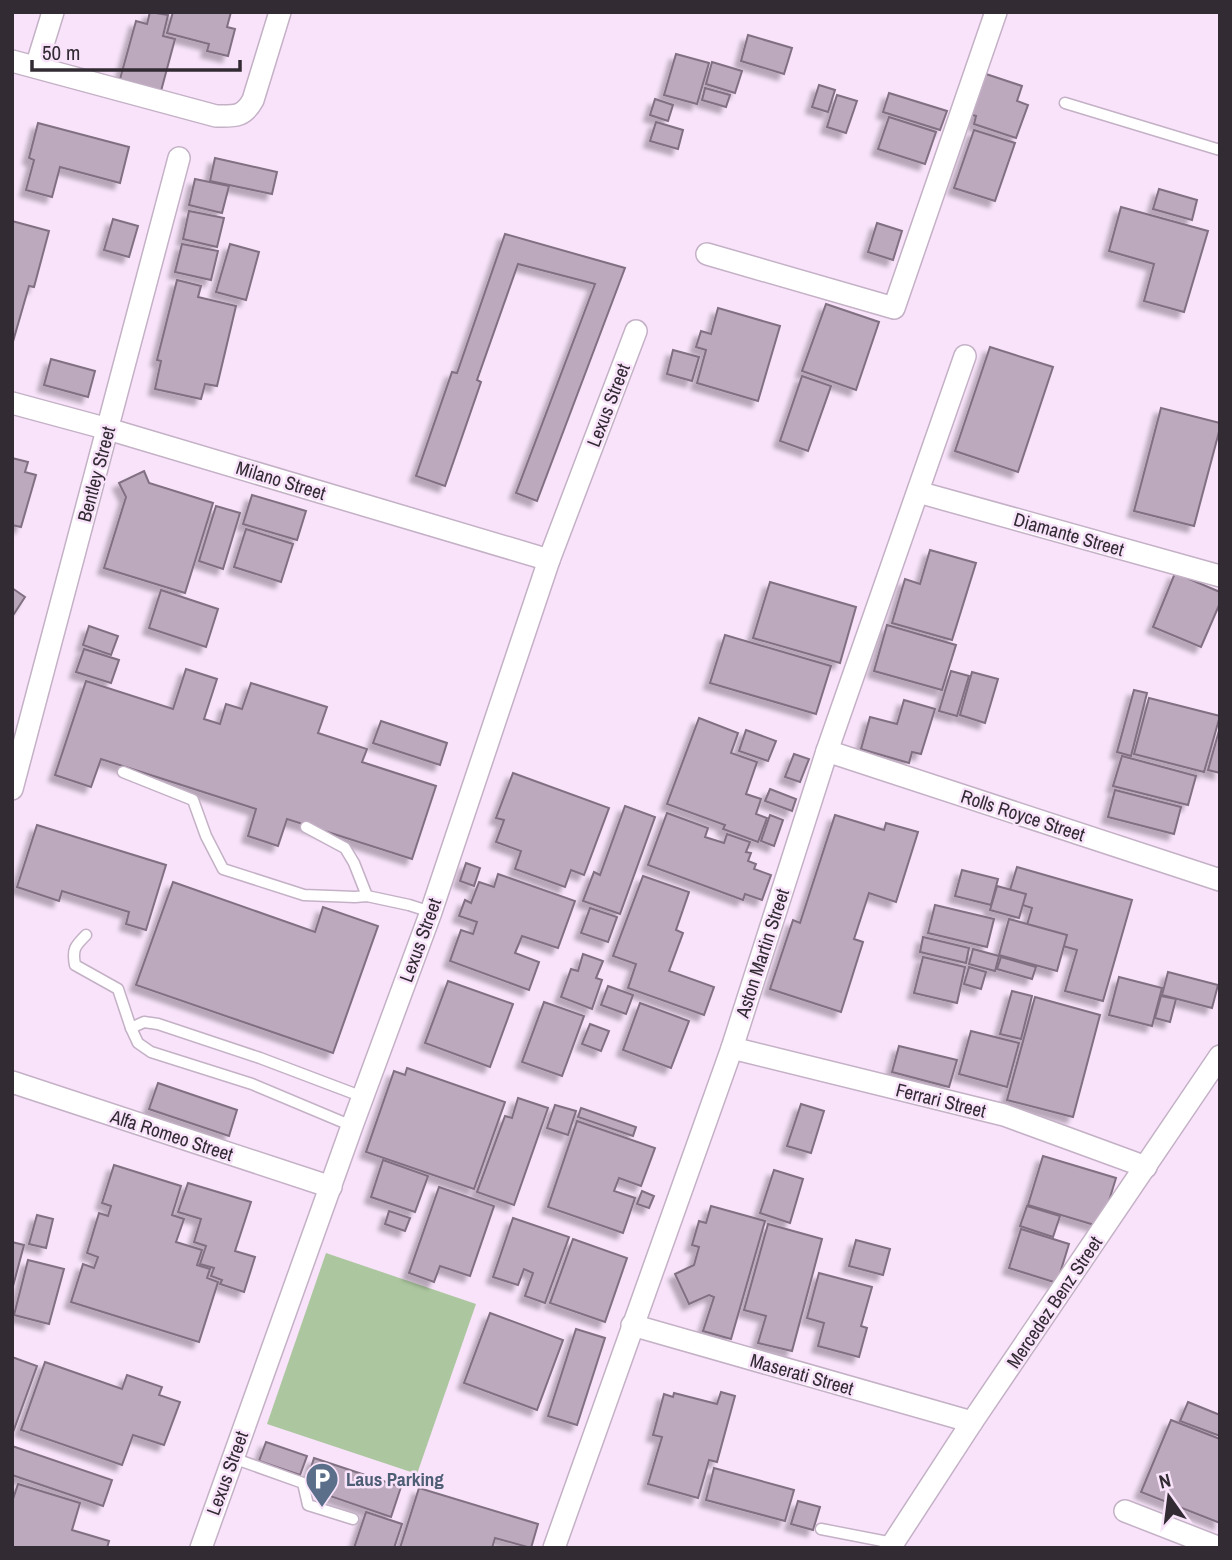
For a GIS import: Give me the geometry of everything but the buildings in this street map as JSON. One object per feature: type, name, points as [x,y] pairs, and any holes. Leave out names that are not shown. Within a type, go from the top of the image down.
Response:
[{"type":"street","points":[[36,67],[53,12]]},
{"type":"street","points":[[12,61],[216,116],[239,114],[247,110],[253,100],[280,12]]},
{"type":"street","points":[[707,254],[894,308],[996,12]]},
{"type":"street","name":"Bentley Street","points":[[12,789],[178,158]]},
{"type":"street","name":"Lexus Street","points":[[201,1548],[431,912],[549,561],[636,331]]},
{"type":"street","name":"Aston Martin Street","points":[[554,1548],[732,1048],[827,751],[965,356]]},
{"type":"street","name":"Milano Street","points":[[12,403],[108,429],[549,561]]},
{"type":"street","name":"Diamante Street","points":[[918,492],[1220,576]]},
{"type":"street","name":"Rolls Royce Street","points":[[827,751],[1220,880]]},
{"type":"street","name":"Ferrari Street","points":[[732,1048],[1004,1115],[1146,1167]]},
{"type":"street","name":"Mercedez Benz Street","points":[[892,1545],[1220,1056]]},
{"type":"street","name":"Alfa Romeo Street","points":[[12,1082],[331,1187]]},
{"type":"street","name":"Maserati Street","points":[[632,1325],[972,1422]]},
{"type":"street","points":[[1125,1511],[1220,1548]]},
{"type":"lane","points":[[1065,103],[1220,150]]},
{"type":"lane","points":[[123,772],[193,800],[206,836],[223,869],[304,895],[367,896],[431,912]]},
{"type":"lane","points":[[306,827],[345,848],[367,896]]},
{"type":"lane","points":[[86,935],[75,946],[75,965],[118,989],[138,1043],[151,1052],[252,1084],[352,1126]]},
{"type":"lane","points":[[131,1028],[144,1023],[158,1024],[260,1058],[363,1097]]},
{"type":"lane","points":[[233,1458],[303,1483],[308,1505],[353,1519]]},
{"type":"lane","points":[[821,1529],[892,1545]]},
{"type":"green space","points":[[326,1253],[476,1304],[417,1474],[267,1424]]},
{"type":"place","name":"Laus Parking","points":[[322,1509]]}]
